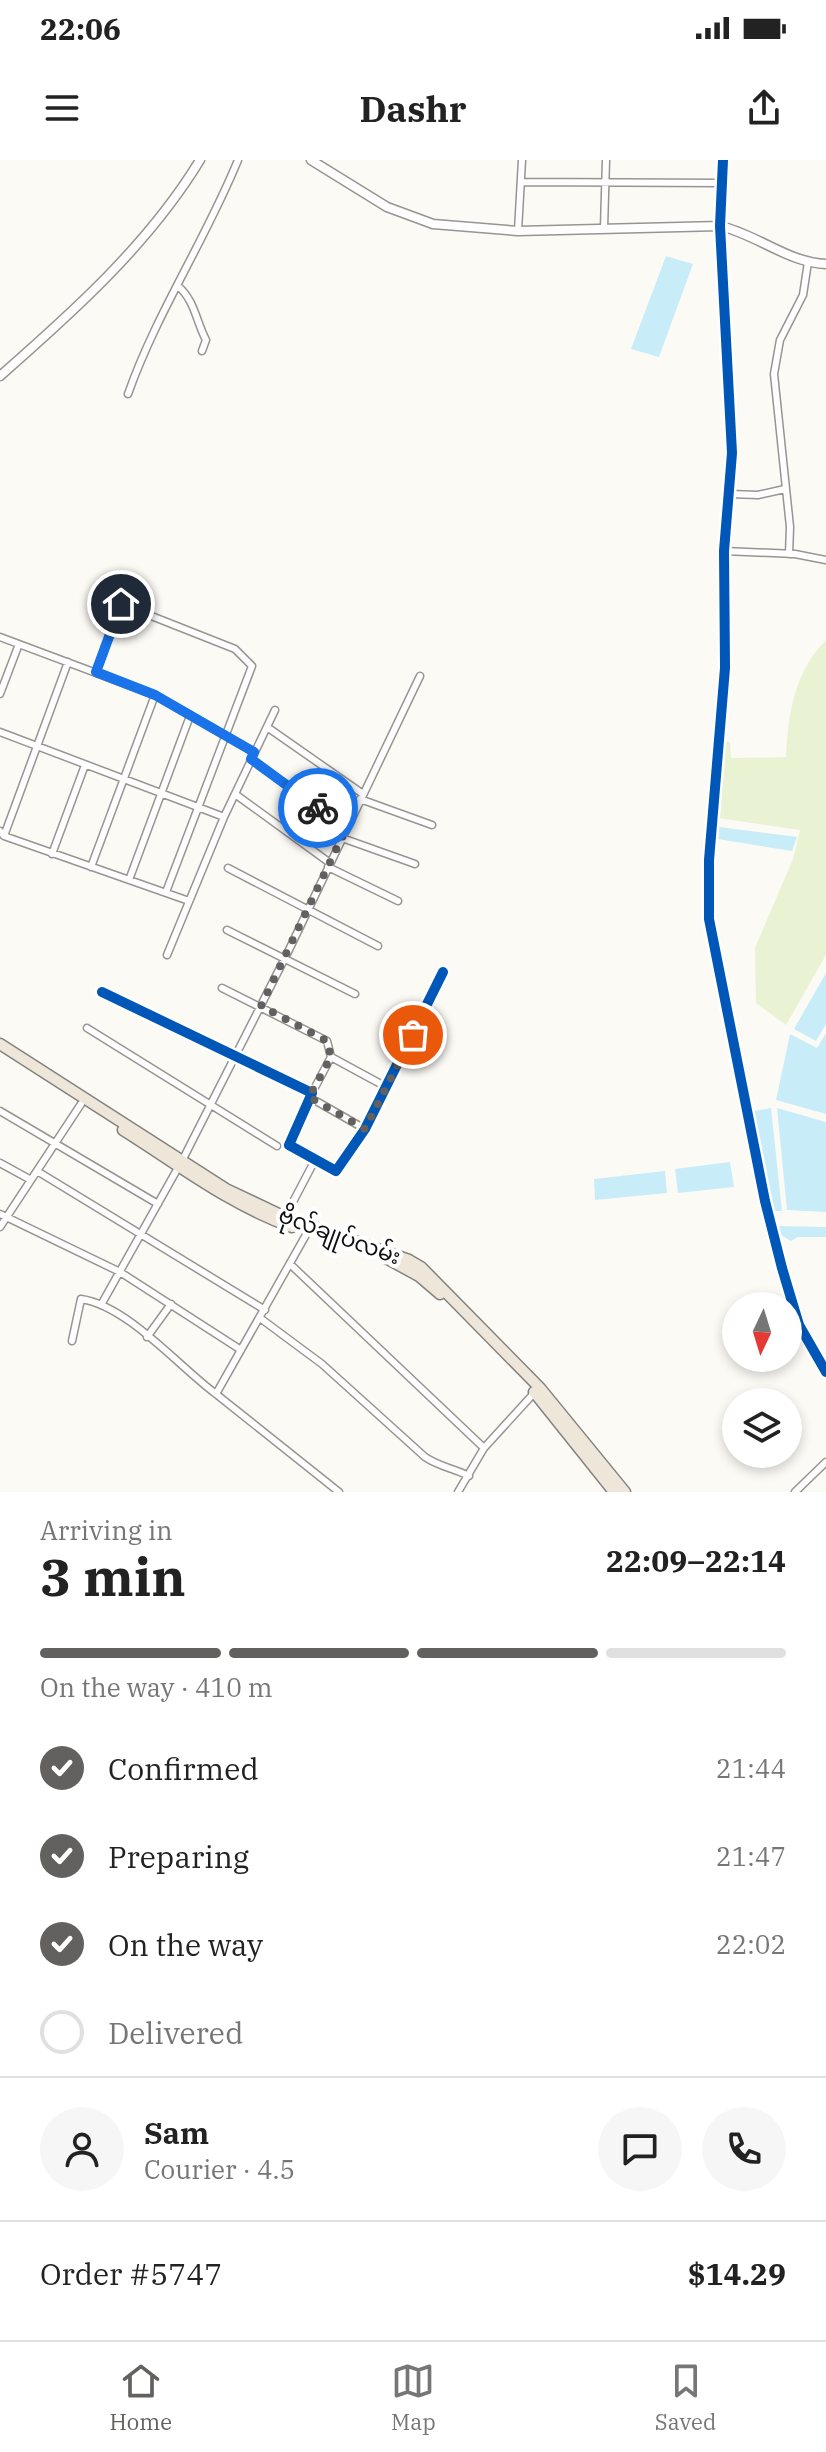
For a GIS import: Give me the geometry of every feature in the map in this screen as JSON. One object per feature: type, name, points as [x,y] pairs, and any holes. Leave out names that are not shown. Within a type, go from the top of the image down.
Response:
[{"type":"main road","name":"ဗိုလ်ချုပ်လမ်း","points":[[0,1044],[256,1214],[309,1229],[388,1259],[419,1276],[537,1390],[625,1492]]},
{"type":"main road","name":"ဗိုလ်ချုပ်လမ်း","points":[[0,1052],[81,1104],[226,1189],[309,1229]]},
{"type":"main road","name":"ဗိုလ်ချုပ်လမ်း","points":[[537,1390],[614,1492]]},
{"type":"street","points":[[0,376],[54,329],[139,243],[200,160]]},
{"type":"street","points":[[128,394],[167,301],[178,286],[238,160]]},
{"type":"street","points":[[311,160],[409,217],[464,228],[518,231],[720,226],[749,234],[808,262],[826,264]]},
{"type":"street","points":[[518,231],[522,160]]},
{"type":"street","points":[[604,228],[606,160]]},
{"type":"street","points":[[723,160],[720,226],[732,453],[724,551],[725,668],[709,860],[709,919],[765,1201],[782,1268],[799,1325],[826,1372]]},
{"type":"street","points":[[521,182],[722,183]]},
{"type":"street","points":[[789,554],[785,489],[774,408],[775,360],[780,340],[803,295],[808,262]]},
{"type":"street","points":[[178,286],[189,296],[206,340],[202,351]]},
{"type":"street","points":[[730,494],[758,495],[785,489]]},
{"type":"street","points":[[724,551],[789,554],[826,560]]},
{"type":"street","points":[[96,672],[121,604],[235,649],[252,666],[166,892]]},
{"type":"street","points":[[0,637],[155,695],[253,755],[346,829]]},
{"type":"street","points":[[0,694],[19,644]]},
{"type":"street","points":[[68,662],[2,833],[52,854],[189,901]]},
{"type":"street","points":[[101,1305],[211,1105],[420,676]]},
{"type":"street","points":[[91,867],[155,695]]},
{"type":"street","points":[[167,955],[224,817],[275,710]]},
{"type":"street","points":[[129,880],[190,716]]},
{"type":"street","points":[[267,727],[361,797],[432,825]]},
{"type":"street","points":[[0,732],[224,817]]},
{"type":"street","points":[[52,854],[85,765]]},
{"type":"street","points":[[235,794],[329,865],[398,901]]},
{"type":"street","points":[[342,838],[415,864]]},
{"type":"street","points":[[228,868],[378,946]]},
{"type":"street","points":[[227,930],[355,994]]},
{"type":"street","points":[[222,988],[327,1041],[331,1057],[289,1145],[338,1169],[365,1129],[443,972]]},
{"type":"street","points":[[102,992],[236,1055],[311,1095],[365,1129]]},
{"type":"street","points":[[87,1028],[277,1146]]},
{"type":"street","points":[[331,1057],[379,1083]]},
{"type":"street","points":[[0,1227],[3,1216],[31,1180],[81,1104]]},
{"type":"street","points":[[0,1111],[158,1204]]},
{"type":"street","points":[[285,1217],[315,1160]]},
{"type":"street","points":[[0,1163],[31,1180]]},
{"type":"street","points":[[37,1171],[265,1310]]},
{"type":"street","points":[[3,1216],[120,1272],[241,1350]]},
{"type":"street","points":[[216,1394],[309,1229]]},
{"type":"street","points":[[290,1264],[484,1448]]},
{"type":"street","points":[[72,1341],[81,1299],[101,1305],[147,1337],[339,1492]]},
{"type":"street","points":[[147,1337],[171,1304]]},
{"type":"street","points":[[260,1318],[322,1364],[425,1457],[444,1469],[455,1469],[469,1476]]},
{"type":"street","points":[[458,1492],[484,1448],[537,1390]]},
{"type":"street","points":[[795,1492],[826,1462]]},
{"type":"green space","points":[[826,640],[826,955],[786,1025],[756,1003],[755,948],[793,859],[800,830],[718,818],[726,741],[730,742],[731,758],[786,757],[789,726],[800,680],[815,652]]},
{"type":"water","points":[[666,256],[693,264],[659,357],[631,349]]},
{"type":"water","points":[[719,827],[797,837],[792,851],[718,839]]},
{"type":"water","points":[[826,973],[826,1024],[816,1041],[794,1029]]},
{"type":"water","points":[[826,1033],[826,1114],[776,1100],[790,1034],[817,1048]]},
{"type":"water","points":[[771,1108],[782,1211],[773,1211],[763,1178],[755,1118],[755,1111]]},
{"type":"water","points":[[777,1108],[826,1122],[826,1212],[787,1210]]},
{"type":"water","points":[[730,1162],[734,1187],[678,1193],[675,1169]]},
{"type":"water","points":[[665,1171],[667,1193],[595,1200],[594,1179]]},
{"type":"water","points":[[777,1226],[826,1227],[826,1237],[798,1237],[791,1241],[779,1234]]},
{"type":"cycle path","points":[[723,160],[720,226],[732,453],[724,551],[725,668],[709,860],[709,919],[765,1201],[782,1268],[799,1325],[826,1372]]},
{"type":"cycle path","points":[[102,992],[312,1093],[289,1145],[336,1171],[365,1129],[443,972]]},
{"type":"way so far","points":[[318,808],[346,829],[261,1006],[327,1041],[331,1057],[309,1097],[365,1129],[413,1035]]},
{"type":"route","points":[[121,604],[96,672],[155,695],[254,752],[251,759],[318,808]]}]
